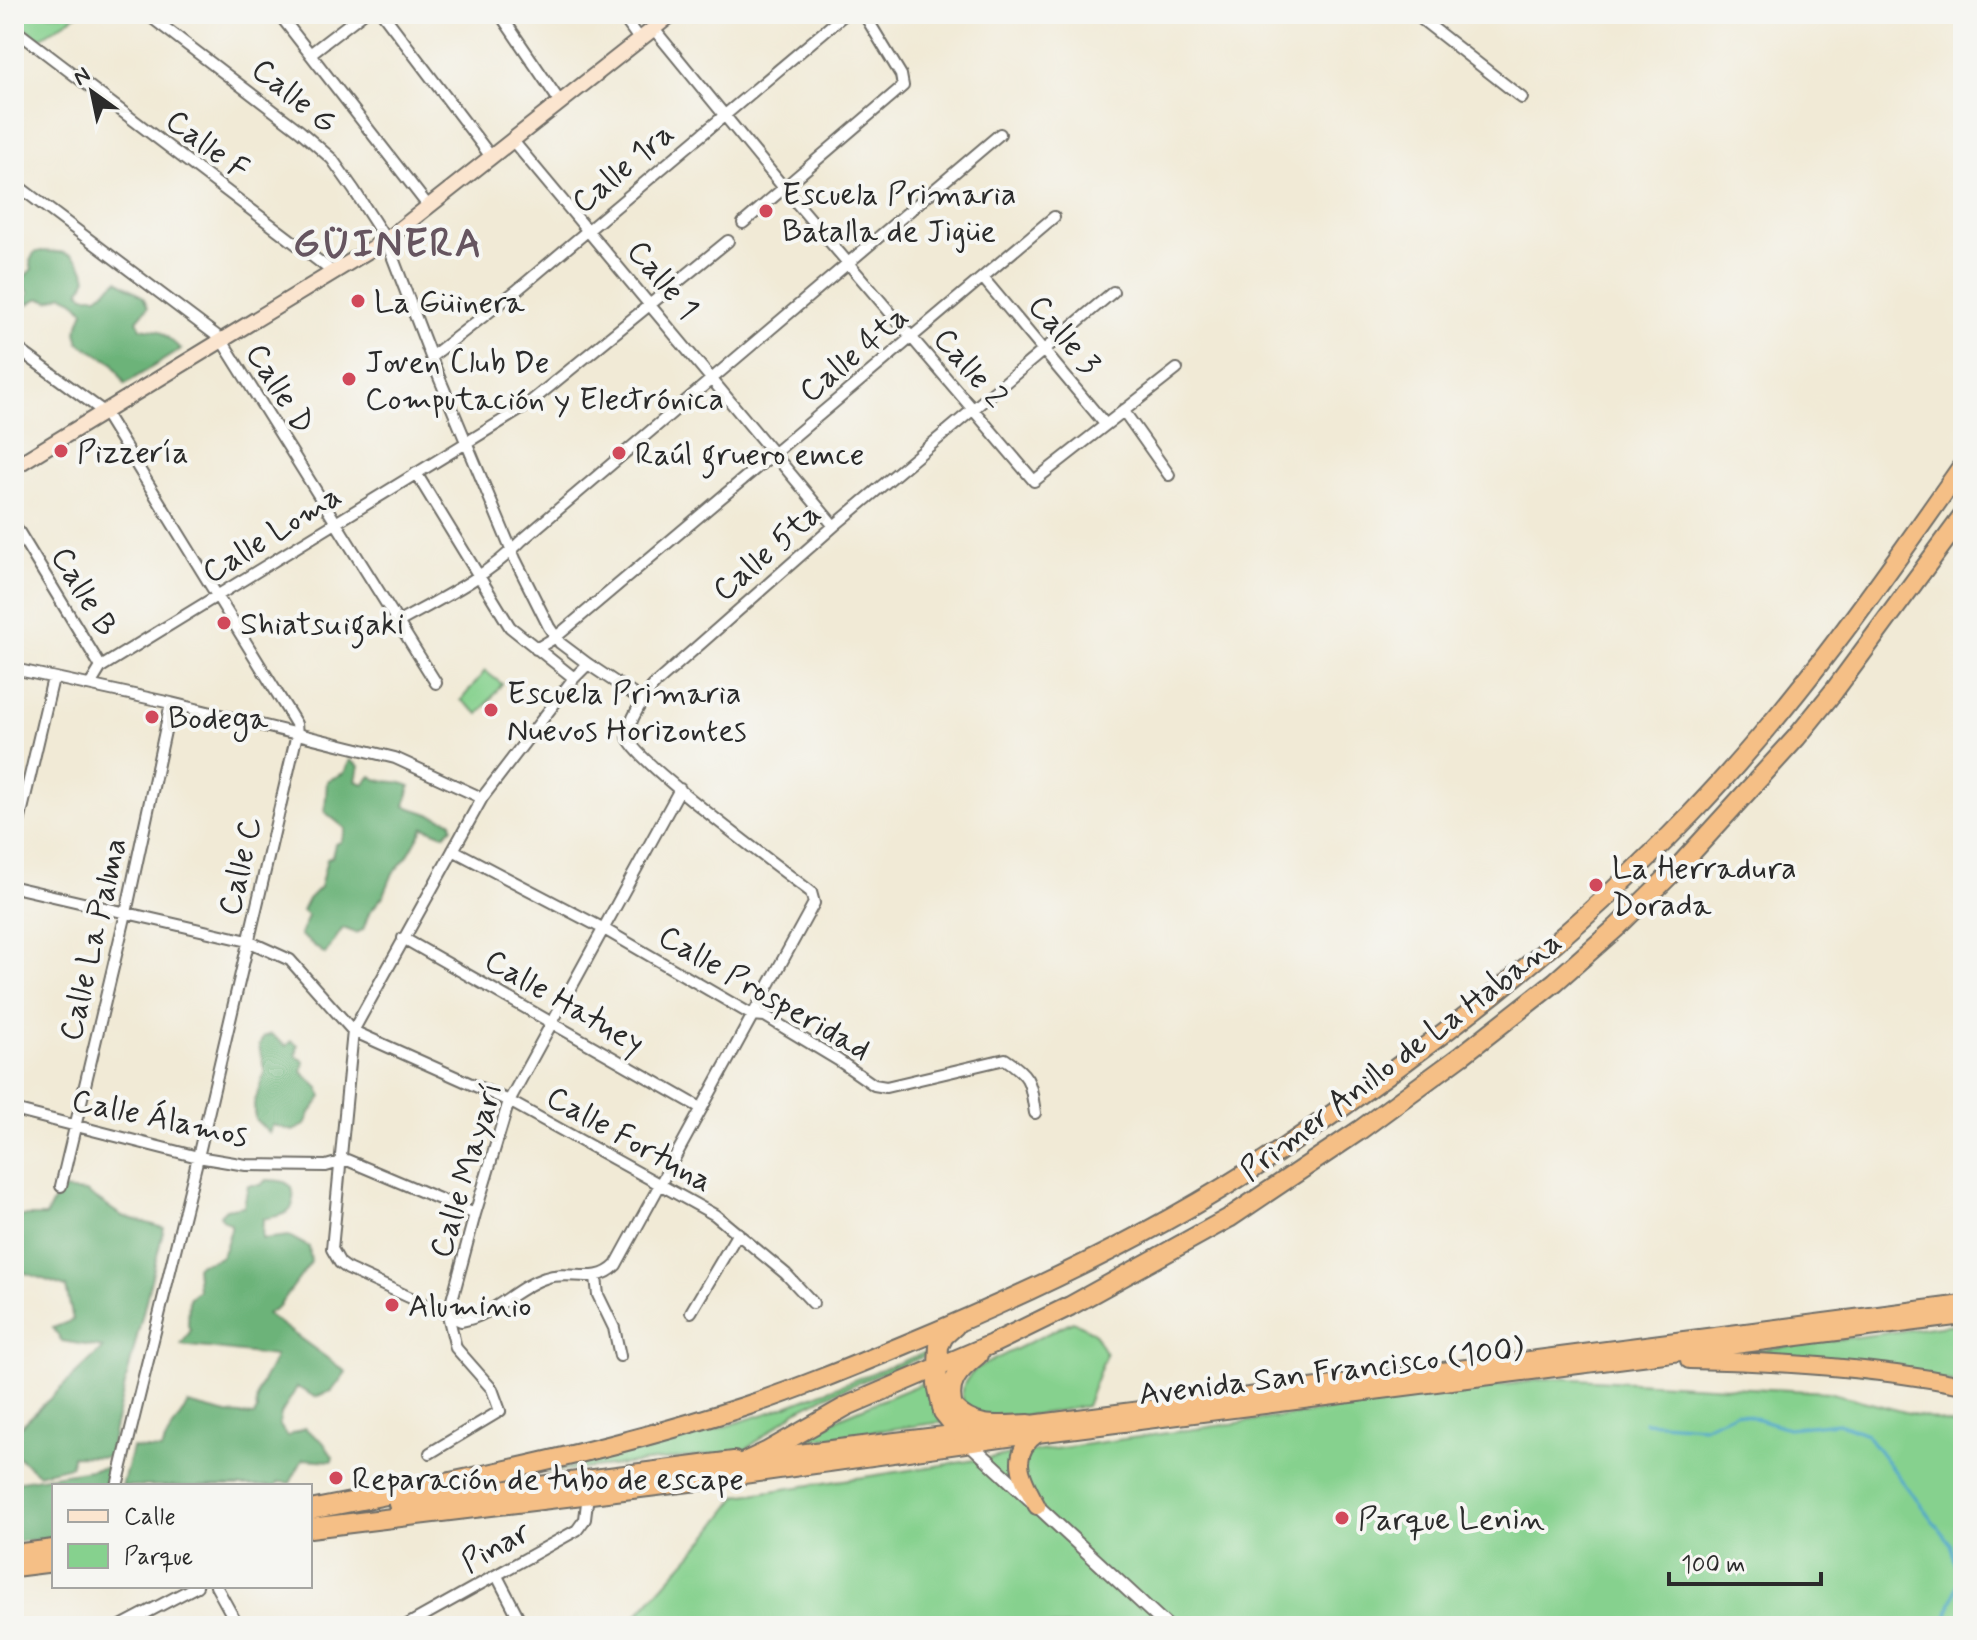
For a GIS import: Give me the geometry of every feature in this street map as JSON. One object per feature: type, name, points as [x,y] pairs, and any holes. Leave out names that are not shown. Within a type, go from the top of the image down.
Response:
[{"type":"highway","name":"Primer Anillo de La Habana","points":[[312,1513],[490,1474],[739,1408],[957,1324],[1111,1250],[1246,1173],[1344,1107],[1533,963],[1603,902],[1680,825],[1775,720],[1871,597],[1963,465]]},
{"type":"highway","name":"Primer Anillo de La Habana","points":[[992,1344],[1070,1306],[1229,1218],[1373,1121],[1555,982],[1682,863],[1796,738],[1963,516]]},
{"type":"highway","name":"Avenida San Francisco (100)","points":[[706,1480],[965,1438],[1963,1304]]},
{"type":"highway","name":"Avenida San Francisco (100)","points":[[1033,1429],[1639,1359],[1963,1316]]},
{"type":"highway","points":[[957,1324],[944,1336],[939,1346],[937,1384],[941,1407],[948,1420],[965,1438]]},
{"type":"highway","points":[[312,1528],[706,1480],[753,1459],[847,1406],[992,1344]]},
{"type":"highway","points":[[965,1438],[950,1393],[953,1379],[992,1344]]},
{"type":"highway","points":[[1639,1359],[1815,1364],[1873,1369],[1963,1385]]},
{"type":"highway","points":[[954,1408],[965,1420],[984,1426],[1033,1429],[1020,1457],[1023,1478],[1037,1506]]},
{"type":"highway","name":"Avenida San Francisco (100)","points":[[753,1459],[965,1438]]},
{"type":"highway","points":[[312,1513],[753,1459]]},
{"type":"highway","points":[[15,1564],[52,1550]]},
{"type":"highway","points":[[15,1564],[52,1562]]},
{"type":"main road","points":[[14,467],[386,240],[672,14]]},
{"type":"street","name":"Calle G","points":[[147,14],[280,115],[332,159],[386,240],[431,357],[541,613],[556,637],[588,664],[642,700]]},
{"type":"street","points":[[279,14],[429,207]]},
{"type":"street","points":[[310,54],[362,14]]},
{"type":"street","points":[[383,14],[492,158]]},
{"type":"street","points":[[500,14],[560,102]]},
{"type":"street","points":[[621,14],[639,39]]},
{"type":"street","name":"Calle 1ra","points":[[431,357],[516,291],[845,14]]},
{"type":"street","points":[[743,223],[897,93],[903,83],[864,14]]},
{"type":"street","points":[[1415,14],[1522,98]]},
{"type":"street","name":"Calle 2","points":[[653,28],[784,188],[1034,481],[1105,424]]},
{"type":"street","name":"Calle F","points":[[14,29],[333,272]]},
{"type":"street","points":[[397,623],[478,577],[512,550],[1000,134]]},
{"type":"street","name":"Calle 1","points":[[513,141],[834,526]]},
{"type":"street","name":"Calle D","points":[[14,183],[221,339],[436,683]]},
{"type":"street","name":"Calle 4ta","points":[[536,649],[556,637],[1054,217]]},
{"type":"street","name":"Calle Loma","points":[[101,667],[534,400],[728,241]]},
{"type":"street","name":"Calle 3","points":[[983,278],[1105,424]]},
{"type":"street","name":"Calle 5ta","points":[[642,700],[656,683],[834,526],[1113,292]]},
{"type":"street","points":[[14,346],[104,412],[287,706],[296,724],[297,734]]},
{"type":"street","points":[[1105,424],[1177,369]]},
{"type":"street","points":[[1123,410],[1169,475]]},
{"type":"street","points":[[416,473],[516,634],[574,678]]},
{"type":"street","name":"Calle B","points":[[14,524],[101,667],[90,685]]},
{"type":"street","points":[[588,664],[482,798],[353,1031],[332,1249],[340,1263],[461,1321],[478,1318],[532,1284],[552,1276],[596,1277],[616,1265],[814,903],[811,892],[639,754],[631,744],[629,731],[642,700]]},
{"type":"street","points":[[14,669],[171,703],[395,758],[482,798]]},
{"type":"street","points":[[14,844],[53,678]]},
{"type":"street","name":"Calle La Palma","points":[[61,1186],[126,913],[171,703]]},
{"type":"street","name":"Calle C","points":[[117,1484],[297,734]]},
{"type":"street","name":"Calle Mayarí","points":[[448,1315],[509,1101],[680,789]]},
{"type":"street","name":"Calle Prosperidad","points":[[453,850],[604,929],[752,1015],[765,1016],[879,1087],[1005,1059],[1025,1072],[1035,1113]]},
{"type":"street","name":"Calle Fortuna","points":[[14,887],[248,941],[290,960],[353,1031],[509,1101],[715,1215],[786,1274],[813,1303]]},
{"type":"street","name":"Calle Hatuey","points":[[403,938],[701,1108]]},
{"type":"street","name":"Calle Álamos","points":[[14,1110],[198,1157],[246,1165],[326,1166],[339,1161],[354,1162],[475,1214]]},
{"type":"street","points":[[691,1312],[738,1233]]},
{"type":"street","points":[[596,1277],[598,1295],[614,1328],[620,1356]]},
{"type":"street","points":[[430,1453],[500,1411],[492,1389],[456,1348],[448,1315]]},
{"type":"street","points":[[965,1438],[1167,1626]]},
{"type":"street","name":"Pinar","points":[[405,1626],[577,1530],[585,1519],[588,1494]]},
{"type":"street","points":[[497,1576],[523,1626]]},
{"type":"street","points":[[121,1626],[193,1588]]},
{"type":"street","points":[[217,1588],[238,1626]]},
{"type":"green space","points":[[14,14],[78,14],[40,38],[14,20]]},
{"type":"green space","points":[[34,253],[65,253],[79,262],[87,278],[80,291],[84,296],[98,296],[118,280],[143,297],[148,307],[137,320],[141,328],[160,331],[181,349],[125,384],[113,363],[79,343],[76,332],[84,311],[74,300],[63,295],[49,301],[34,300],[29,304],[26,300],[29,293],[21,280],[32,269],[30,261]]},
{"type":"green space","points":[[485,671],[502,684],[479,714],[461,700]]},
{"type":"green space","points":[[350,760],[359,766],[356,781],[364,784],[371,776],[410,786],[405,806],[451,821],[452,827],[444,835],[424,827],[407,857],[393,873],[384,895],[369,913],[363,930],[356,933],[343,928],[325,954],[300,935],[308,916],[302,911],[320,887],[327,859],[332,857],[335,844],[341,842],[346,829],[325,812],[327,781],[344,773]]},
{"type":"green space","points":[[271,1034],[286,1046],[291,1041],[298,1045],[296,1056],[304,1061],[302,1072],[319,1088],[322,1097],[305,1125],[293,1131],[273,1125],[269,1133],[255,1119],[254,1104],[265,1071],[259,1046],[263,1037]]},
{"type":"green space","points":[[266,1180],[281,1181],[292,1188],[293,1193],[291,1209],[287,1213],[263,1219],[262,1239],[289,1236],[309,1247],[311,1262],[279,1306],[267,1314],[346,1372],[332,1391],[315,1397],[297,1387],[281,1414],[279,1424],[287,1437],[304,1428],[323,1442],[333,1457],[332,1461],[303,1459],[290,1483],[123,1484],[132,1448],[161,1450],[188,1404],[227,1414],[254,1416],[257,1411],[257,1395],[275,1356],[181,1345],[191,1330],[188,1326],[189,1298],[198,1290],[196,1267],[220,1257],[225,1250],[231,1224],[220,1215],[226,1209],[244,1206],[248,1185],[261,1185]]},
{"type":"green space","points":[[59,1190],[86,1192],[122,1216],[164,1228],[109,1457],[72,1456],[71,1466],[38,1474],[17,1456],[14,1457],[14,1433],[103,1348],[62,1341],[53,1328],[73,1320],[66,1287],[14,1269],[14,1206],[18,1216],[46,1216]]},
{"type":"green space","points":[[1073,1321],[1094,1333],[1106,1354],[1086,1406],[1000,1417],[971,1410],[963,1400],[963,1387],[977,1368]]},
{"type":"green space","points":[[1963,1323],[1963,1383],[1713,1357],[1743,1352]]},
{"type":"green space","points":[[934,1349],[935,1352],[796,1411],[744,1451],[546,1473],[675,1442],[771,1412]]},
{"type":"green space","name":"Parque Lenin","points":[[1554,1378],[1828,1392],[1963,1427],[1963,1626],[627,1626],[705,1539],[738,1496]]},
{"type":"green space","points":[[932,1379],[944,1422],[801,1441],[841,1417]]},
{"type":"green space","points":[[109,1467],[105,1484],[52,1484],[52,1538],[14,1542],[14,1482]]},
{"type":"waterway","points":[[1644,1422],[1704,1426],[1736,1412],[1788,1428],[1838,1423],[1866,1434],[1950,1543],[1959,1580],[1943,1626]]},
{"type":"place","name":"Escuela Primaria Batalla de Jigüe","points":[[766,211]]},
{"type":"place","name":"La Güinera","points":[[358,301]]},
{"type":"place","name":"Joven Club De Computación y Electrónica","points":[[349,379]]},
{"type":"place","name":"Pizzería","points":[[61,451]]},
{"type":"place","name":"Raúl gruero emce","points":[[619,453]]},
{"type":"place","name":"Shiatsuigaki","points":[[224,623]]},
{"type":"place","name":"Escuela Primaria Nuevos Horizontes","points":[[491,710]]},
{"type":"place","name":"Bodega","points":[[152,717]]},
{"type":"place","name":"La Herradura Dorada","points":[[1596,885]]},
{"type":"place","name":"Aluminio","points":[[392,1305]]},
{"type":"place","name":"Reparación de tubo de escape","points":[[336,1478]]},
{"type":"place","name":"Parque Lenin","points":[[1342,1518]]},
{"type":"district","name":"GÜINERA","points":[[388,242]]}]
